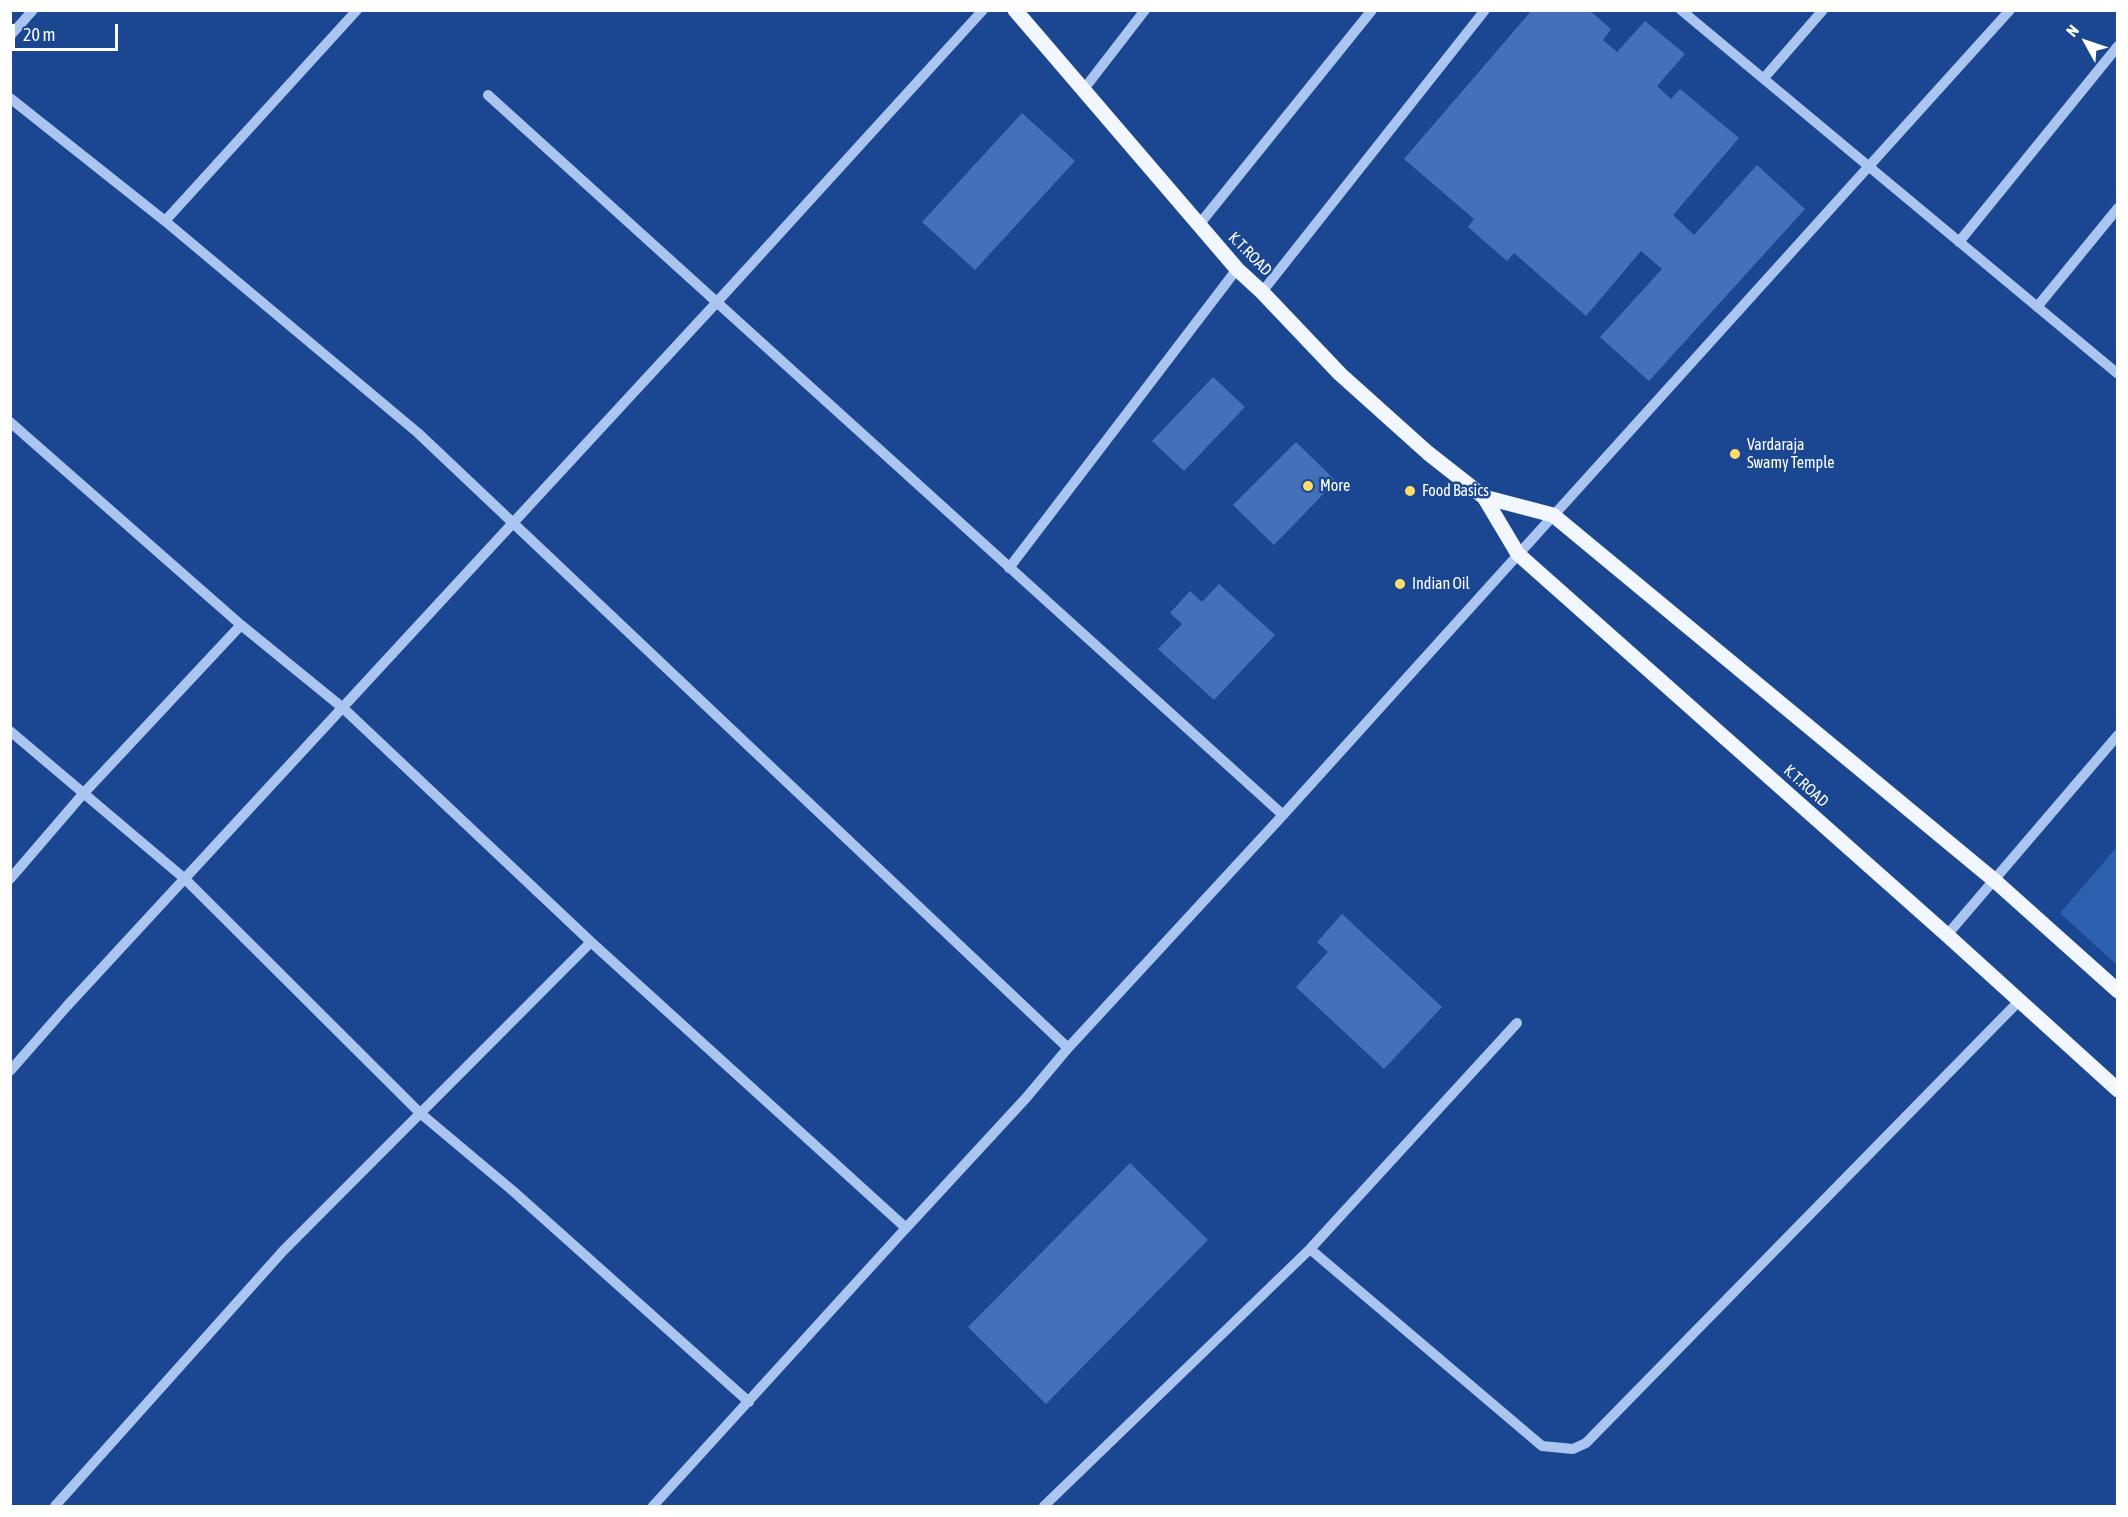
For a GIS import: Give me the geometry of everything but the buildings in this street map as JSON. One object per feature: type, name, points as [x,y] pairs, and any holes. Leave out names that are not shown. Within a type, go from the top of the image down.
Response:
[{"type":"main road","name":"K.T.ROAD","points":[[1015,10],[1236,269],[1262,292],[1340,374],[1428,453],[1484,497],[1518,554],[2118,1090]]},
{"type":"main road","name":"K.T.ROAD","points":[[1484,497],[1553,515],[1994,880],[2118,991]]},
{"type":"street","points":[[10,36],[33,10]]},
{"type":"street","points":[[165,220],[357,10]]},
{"type":"street","points":[[10,1071],[184,879],[717,303],[983,10]]},
{"type":"street","points":[[1084,89],[1145,10]]},
{"type":"street","points":[[1198,225],[1372,10]]},
{"type":"street","points":[[1262,292],[1485,10]]},
{"type":"street","points":[[1681,10],[2118,374]]},
{"type":"street","points":[[1764,78],[1823,10]]},
{"type":"street","points":[[653,1506],[1026,1098],[1068,1048],[1282,815],[2010,10]]},
{"type":"street","points":[[1959,242],[2118,46]]},
{"type":"street","points":[[488,95],[1282,815]]},
{"type":"street","points":[[10,98],[165,220],[418,433],[1068,1048]]},
{"type":"street","points":[[2037,307],[2118,208]]},
{"type":"street","points":[[1009,568],[1236,269]]},
{"type":"street","points":[[10,422],[241,625],[343,708],[591,942],[906,1228]]},
{"type":"street","points":[[10,879],[83,794],[241,625]]},
{"type":"street","points":[[10,731],[184,879],[420,1113],[513,1191],[749,1402]]},
{"type":"street","points":[[1947,935],[2118,735]]},
{"type":"street","points":[[55,1506],[283,1251],[591,942]]},
{"type":"street","points":[[1310,1249],[1542,1446],[1573,1449],[1586,1443],[2019,1001]]},
{"type":"street","points":[[1044,1506],[1310,1249],[1517,1023]]},
{"type":"shaded area","points":[[2117,847],[2117,965],[2060,913]]},
{"type":"place","name":"Vardaraja Swamy Temple","points":[[1735,454]]},
{"type":"place","name":"More","points":[[1308,486]]},
{"type":"place","name":"Food Basics","points":[[1410,491]]},
{"type":"place","name":"Indian Oil","points":[[1400,584]]}]
